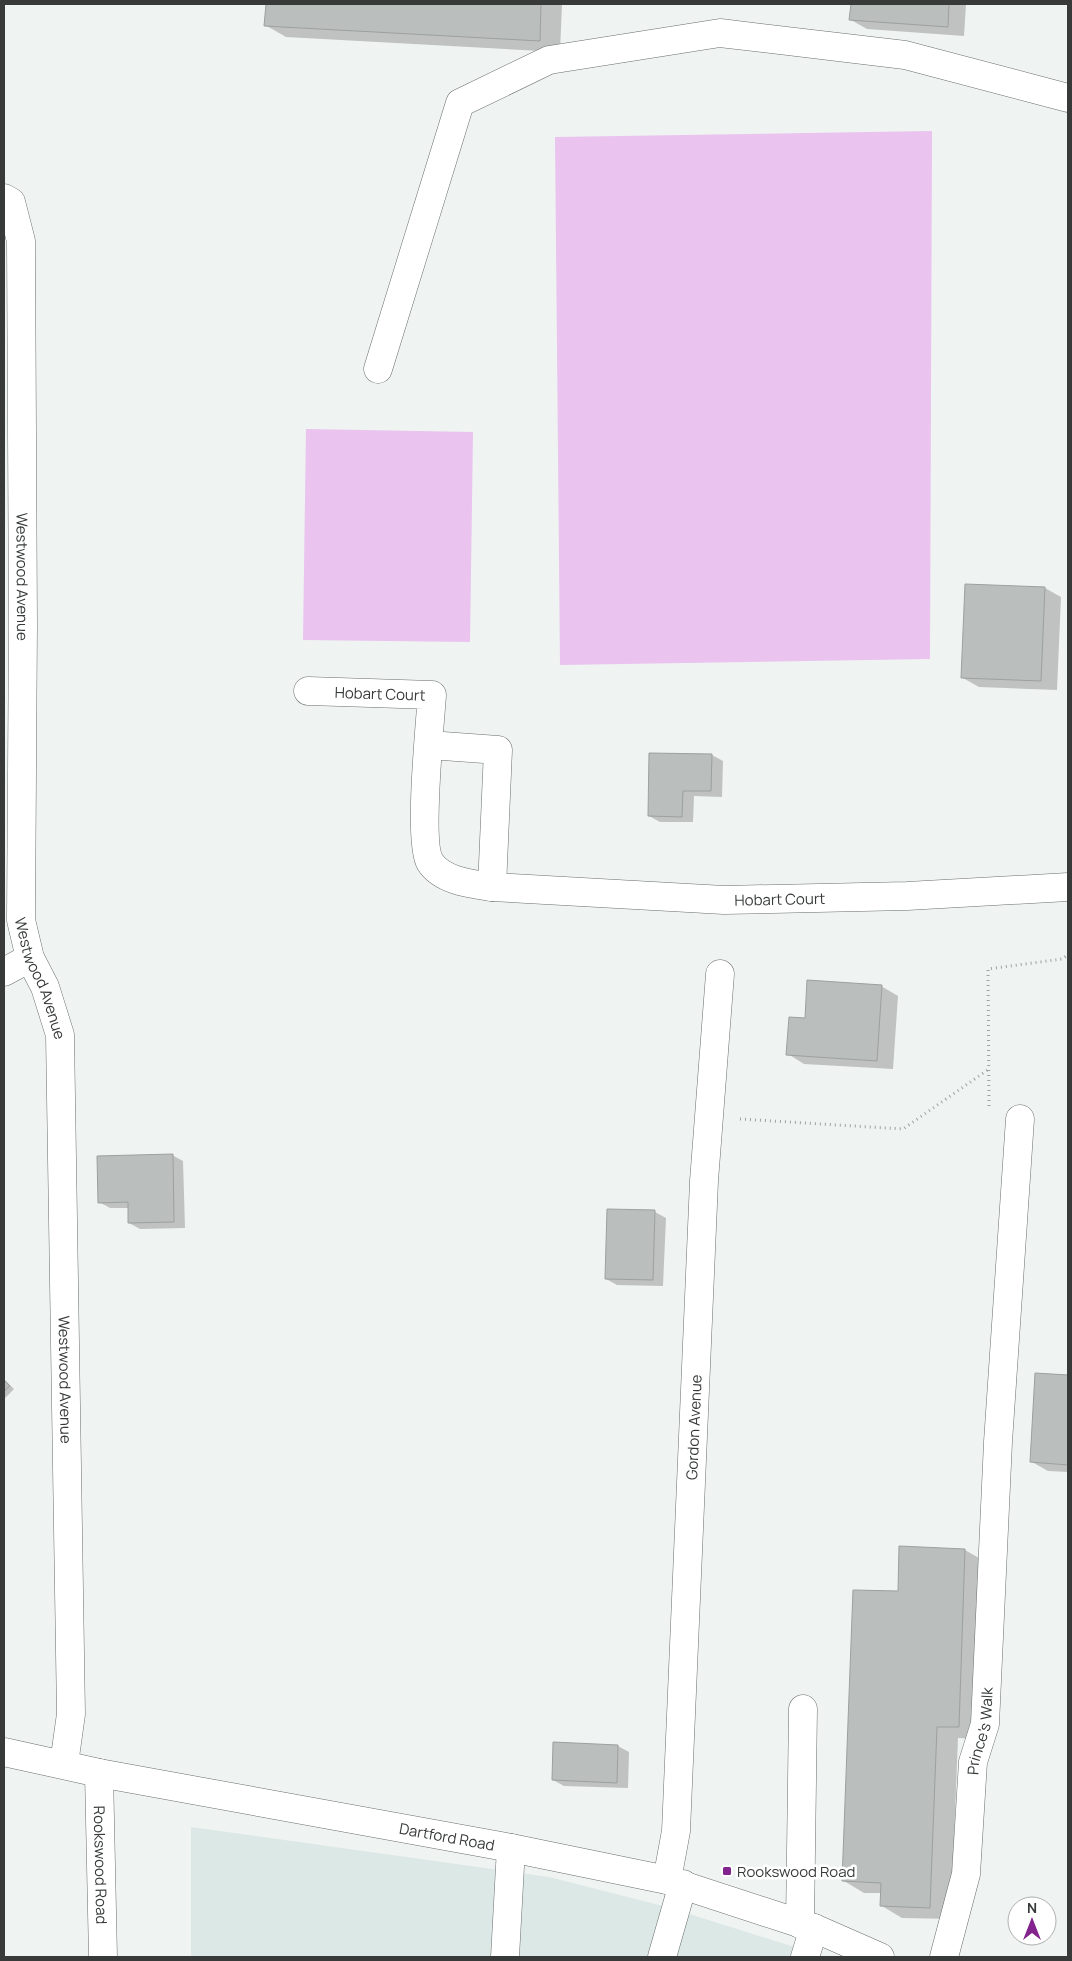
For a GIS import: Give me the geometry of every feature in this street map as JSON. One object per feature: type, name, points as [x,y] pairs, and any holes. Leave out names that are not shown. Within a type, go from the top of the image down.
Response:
[{"type":"street","points":[[378,369],[460,103],[550,60],[720,33],[905,55],[1068,98]]},
{"type":"street","name":"Westwood Avenue","points":[[4,198],[11,202],[21,241],[23,606],[21,920],[30,958],[45,987],[60,1035],[71,1714],[64,1764]]},
{"type":"street","name":"Hobart Court","points":[[308,691],[432,695],[424,838],[430,862],[453,878],[467,883],[492,887],[724,900],[907,896],[1068,887]]},
{"type":"street","points":[[429,746],[498,750],[492,887]]},
{"type":"street","points":[[4,972],[30,958]]},
{"type":"street","name":"Gordon Avenue","points":[[662,1957],[675,1882],[704,1190],[720,974]]},
{"type":"street","name":"Prince's Walk","points":[[944,1957],[966,1874],[973,1762],[985,1724],[996,1503],[1020,1119]]},
{"type":"street","points":[[804,1709],[807,1926],[805,1957]]},
{"type":"street","name":"Dartford Road","points":[[4,1752],[100,1773],[511,1848],[675,1882],[807,1926],[880,1957]]},
{"type":"street","name":"Rookswood Road","points":[[100,1773],[103,1957]]},
{"type":"street","points":[[505,1957],[511,1848]]},
{"type":"path","points":[[709,1118],[903,1130],[989,1069]]},
{"type":"shaded area","points":[[932,131],[930,659],[560,665],[555,137]]},
{"type":"shaded area","points":[[306,429],[473,432],[470,642],[303,640]]},
{"type":"shaded area","points":[[191,1827],[549,1877],[667,1907],[826,1957],[191,1957]]},
{"type":"building","points":[[266,4],[541,4],[540,41],[264,26]]},
{"type":"building","points":[[851,4],[949,4],[948,27],[849,20]]},
{"type":"building","points":[[965,584],[1045,587],[1041,681],[961,678]]},
{"type":"building","points":[[649,753],[712,754],[711,791],[683,791],[682,817],[648,816]]},
{"type":"building","points":[[807,980],[882,985],[877,1061],[786,1055],[789,1017],[805,1018]]},
{"type":"building","points":[[173,1154],[174,1222],[128,1223],[128,1202],[98,1203],[97,1156]]},
{"type":"building","points":[[607,1209],[655,1210],[653,1280],[605,1279]]},
{"type":"building","points":[[1035,1373],[1068,1375],[1068,1465],[1030,1462]]},
{"type":"building","points":[[4,1380],[10,1386],[4,1391]]},
{"type":"building","points":[[899,1546],[965,1549],[959,1727],[937,1727],[930,1908],[880,1906],[881,1883],[842,1881],[853,1590],[898,1591]]},
{"type":"building","points":[[553,1742],[618,1745],[617,1783],[552,1780]]},
{"type":"place","name":"Rookswood Road","points":[[727,1871]]}]
